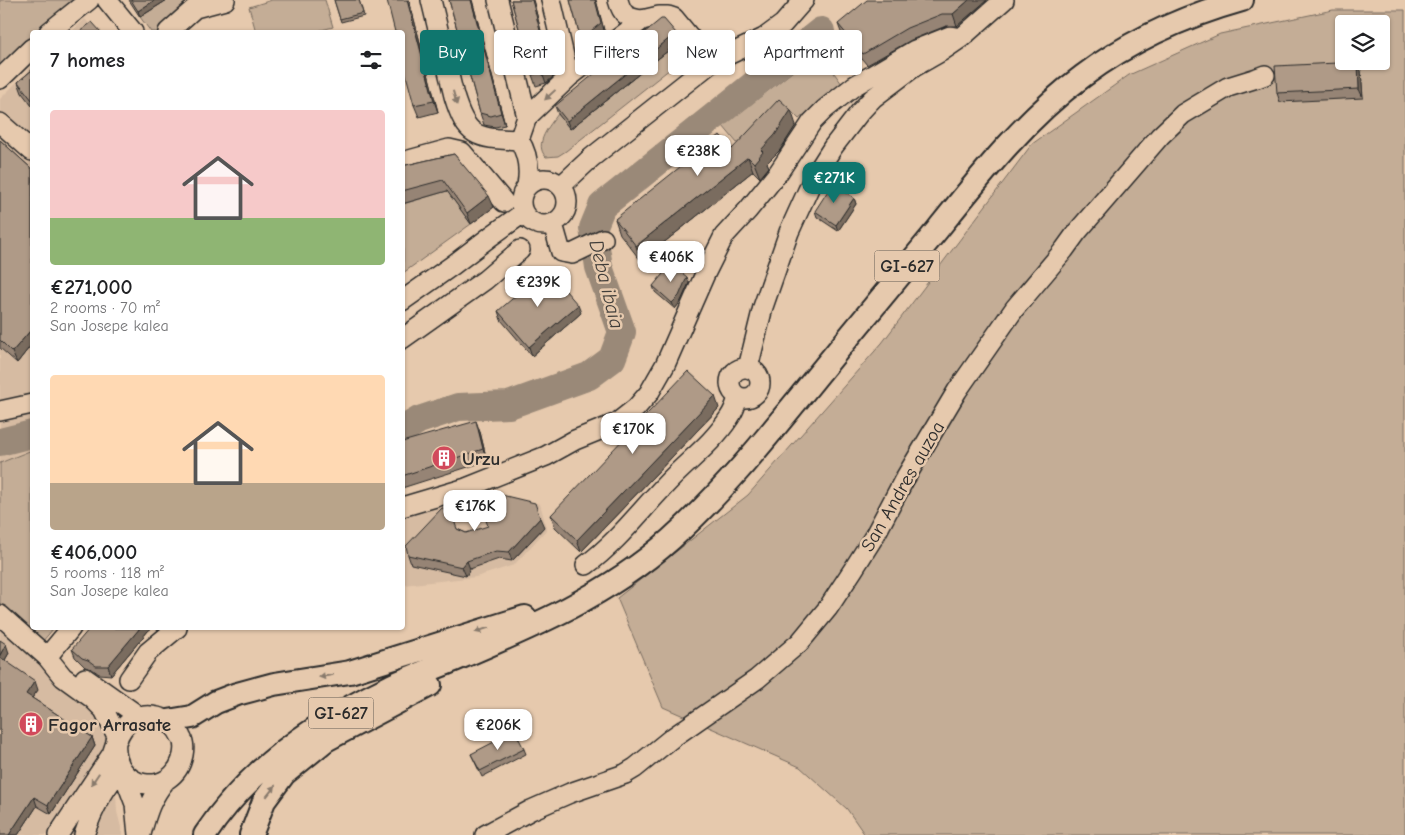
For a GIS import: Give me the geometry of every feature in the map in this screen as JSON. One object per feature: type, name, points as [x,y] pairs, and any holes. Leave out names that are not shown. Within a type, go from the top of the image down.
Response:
[{"type":"main road","name":"GI-627","points":[[205,835],[243,787],[277,756],[352,706],[390,687],[510,636],[578,604],[643,563],[700,511],[752,456],[1001,152],[1046,106],[1083,75],[1156,31],[1183,19],[1242,0]]},
{"type":"main road","points":[[152,718],[192,717],[216,702],[237,694],[274,684],[350,672],[542,612],[610,585]]},
{"type":"main road","points":[[251,835],[264,801],[284,774],[326,740],[412,693],[463,669],[510,636]]},
{"type":"street","points":[[52,30],[89,0]]},
{"type":"street","points":[[107,0],[131,30]]},
{"type":"street","points":[[170,30],[195,8],[225,0]]},
{"type":"street","points":[[430,0],[454,96],[467,126],[484,138],[519,140]]},
{"type":"street","points":[[498,0],[527,117]]},
{"type":"street","points":[[550,0],[569,78]]},
{"type":"street","points":[[618,0],[620,8],[626,16],[642,20],[668,16],[674,18],[684,30]]},
{"type":"street","points":[[735,52],[764,38],[783,24],[804,0]]},
{"type":"street","points":[[586,565],[606,548],[712,439],[729,419],[738,397],[753,396],[759,388],[760,378],[753,370],[748,368],[763,306],[789,232],[814,177],[833,147],[873,98],[914,66],[961,38],[1004,0]]},
{"type":"street","points":[[519,140],[527,117],[569,78],[642,20]]},
{"type":"street","points":[[405,506],[476,484],[546,456],[574,440],[617,423],[636,408],[649,393],[665,364],[724,236],[778,173],[812,122],[854,86],[915,50],[950,36],[961,38]]},
{"type":"street","points":[[0,78],[30,50]]},
{"type":"street","points":[[561,186],[591,158],[696,75]]},
{"type":"street","name":"San Andres auzoa","points":[[485,835],[531,810],[570,793],[625,774],[635,768],[672,738],[757,679],[800,642],[828,608],[853,570],[875,535],[904,480],[956,391],[1014,308],[1160,136],[1183,114],[1228,87],[1265,75]]},
{"type":"street","points":[[0,123],[30,149]]},
{"type":"street","points":[[519,140],[528,161],[529,175],[527,186]]},
{"type":"street","points":[[405,161],[449,149],[462,152],[504,202]]},
{"type":"street","points":[[548,179],[561,186],[565,192],[567,207],[559,220],[553,224],[539,225],[527,219],[523,213],[521,199],[527,186],[533,181],[548,179]]},
{"type":"street","points":[[405,299],[523,213]]},
{"type":"street","points":[[553,224],[561,252],[572,254],[603,239]]},
{"type":"street","points":[[405,337],[484,280],[520,250]]},
{"type":"street","points":[[0,411],[30,404]]},
{"type":"street","points":[[0,615],[46,657],[64,677],[92,698],[104,710],[117,740],[115,752],[118,763],[123,771],[135,804],[139,835]]},
{"type":"street","points":[[46,657],[69,630]]},
{"type":"street","points":[[100,689],[129,679],[148,652],[175,630]]},
{"type":"street","points":[[46,657],[61,663],[100,689],[152,718],[177,729],[183,740],[182,763],[157,791],[150,804],[139,835]]},
{"type":"street","points":[[129,679],[138,704],[152,718]]},
{"type":"street","points":[[58,835],[112,754],[120,732],[128,723],[152,718]]},
{"type":"street","points":[[123,771],[131,779],[142,784],[154,784],[166,780]]},
{"type":"street","points":[[84,835],[90,816],[101,796],[123,771]]},
{"type":"shaded area","points":[[0,0],[74,0],[40,30],[30,30],[30,40],[0,67]]},
{"type":"shaded area","points":[[167,0],[197,0],[160,30],[150,30],[140,17]]},
{"type":"shaded area","points":[[272,0],[325,0],[333,27],[322,30],[255,30],[249,7]]},
{"type":"shaded area","points":[[1333,10],[1405,10],[1405,835],[865,835],[847,809],[800,767],[663,707],[617,598],[748,495],[882,343],[1032,144],[1129,75],[1220,34]]},
{"type":"shaded area","points":[[85,19],[94,30],[73,30]]},
{"type":"shaded area","points":[[668,51],[668,70],[566,151],[558,156],[546,157],[542,152],[542,141],[547,129],[558,114],[570,129],[638,75],[658,75],[658,59]]},
{"type":"shaded area","points":[[30,69],[30,451],[0,463],[0,99]]},
{"type":"shaded area","points":[[788,75],[836,75],[842,84],[799,119],[787,107],[742,149],[723,126]]},
{"type":"shaded area","points":[[447,191],[471,224],[405,272],[405,203]]},
{"type":"shaded area","points":[[30,451],[30,630],[52,630],[42,642],[0,603],[0,463]]},
{"type":"shaded area","points":[[486,492],[540,504],[547,529],[514,565],[476,577],[405,585],[405,517]]},
{"type":"shaded area","points":[[0,603],[111,706],[117,812],[123,835],[0,835]]},
{"type":"building","points":[[131,0],[155,0],[138,11]]},
{"type":"building","points":[[334,0],[359,0],[363,13],[340,19]]},
{"type":"building","points":[[387,0],[407,0],[420,49],[420,75],[427,75],[434,101],[414,105],[405,71],[405,30],[394,30]]},
{"type":"building","points":[[449,0],[471,0],[479,30],[457,30]]},
{"type":"building","points":[[511,0],[532,0],[540,30],[519,30]]},
{"type":"building","points":[[570,0],[595,0],[601,23],[592,30],[578,30]]},
{"type":"building","points":[[867,0],[969,0],[953,14],[942,14],[907,28],[863,54],[862,30],[843,30],[838,24]]},
{"type":"building","points":[[661,19],[664,19],[673,30],[668,30],[668,39],[658,48],[658,30],[648,30]]},
{"type":"building","points":[[92,22],[99,30],[82,30]]},
{"type":"building","points":[[484,49],[501,113],[491,116],[480,113],[470,75],[484,75]]},
{"type":"building","points":[[1335,63],[1335,70],[1358,70],[1359,89],[1277,93],[1275,66]]},
{"type":"building","points":[[30,72],[30,97],[18,82]]},
{"type":"building","points":[[593,75],[624,75],[567,121],[555,106]]},
{"type":"building","points":[[779,99],[791,110],[775,135],[761,150],[763,152],[754,163],[748,157],[636,246],[615,219],[720,135],[732,149]]},
{"type":"building","points":[[0,140],[30,167],[30,331],[12,352],[0,340]]},
{"type":"building","points":[[454,154],[489,196],[467,213],[443,180],[405,190],[405,165]]},
{"type":"building","points":[[833,183],[854,198],[836,225],[815,211]]},
{"type":"building","points":[[671,264],[687,277],[679,296],[672,303],[653,286]]},
{"type":"building","points":[[547,269],[578,305],[529,347],[498,311]]},
{"type":"building","points":[[688,371],[715,396],[577,540],[551,515]]},
{"type":"building","points":[[476,421],[483,449],[405,475],[405,441]]},
{"type":"building","points":[[489,492],[535,503],[540,518],[509,552],[496,551],[467,561],[462,567],[408,555],[406,546],[442,508],[450,509],[457,529],[466,533],[488,526],[480,503]]},
{"type":"building","points":[[88,630],[138,630],[108,666],[96,666],[82,658],[72,649]]},
{"type":"building","points":[[0,640],[6,644],[0,655]]},
{"type":"building","name":"Fagor Arrasate","points":[[0,657],[35,681],[26,694],[92,737],[48,805],[34,797],[9,835],[0,835]]},
{"type":"building","points":[[515,731],[524,749],[480,771],[471,754]]},
{"type":"waterway","name":"Deba ibaia","points":[[405,428],[419,420],[458,407],[509,405],[589,376],[612,359],[622,332],[599,267],[593,228],[602,206],[766,75]]},
{"type":"waterway","name":"Deba ibaia","points":[[0,442],[30,434]]},
{"type":"place","name":"Urzu","points":[[444,458]]},
{"type":"place","name":"Fagor Arrasate","points":[[31,724]]}]
